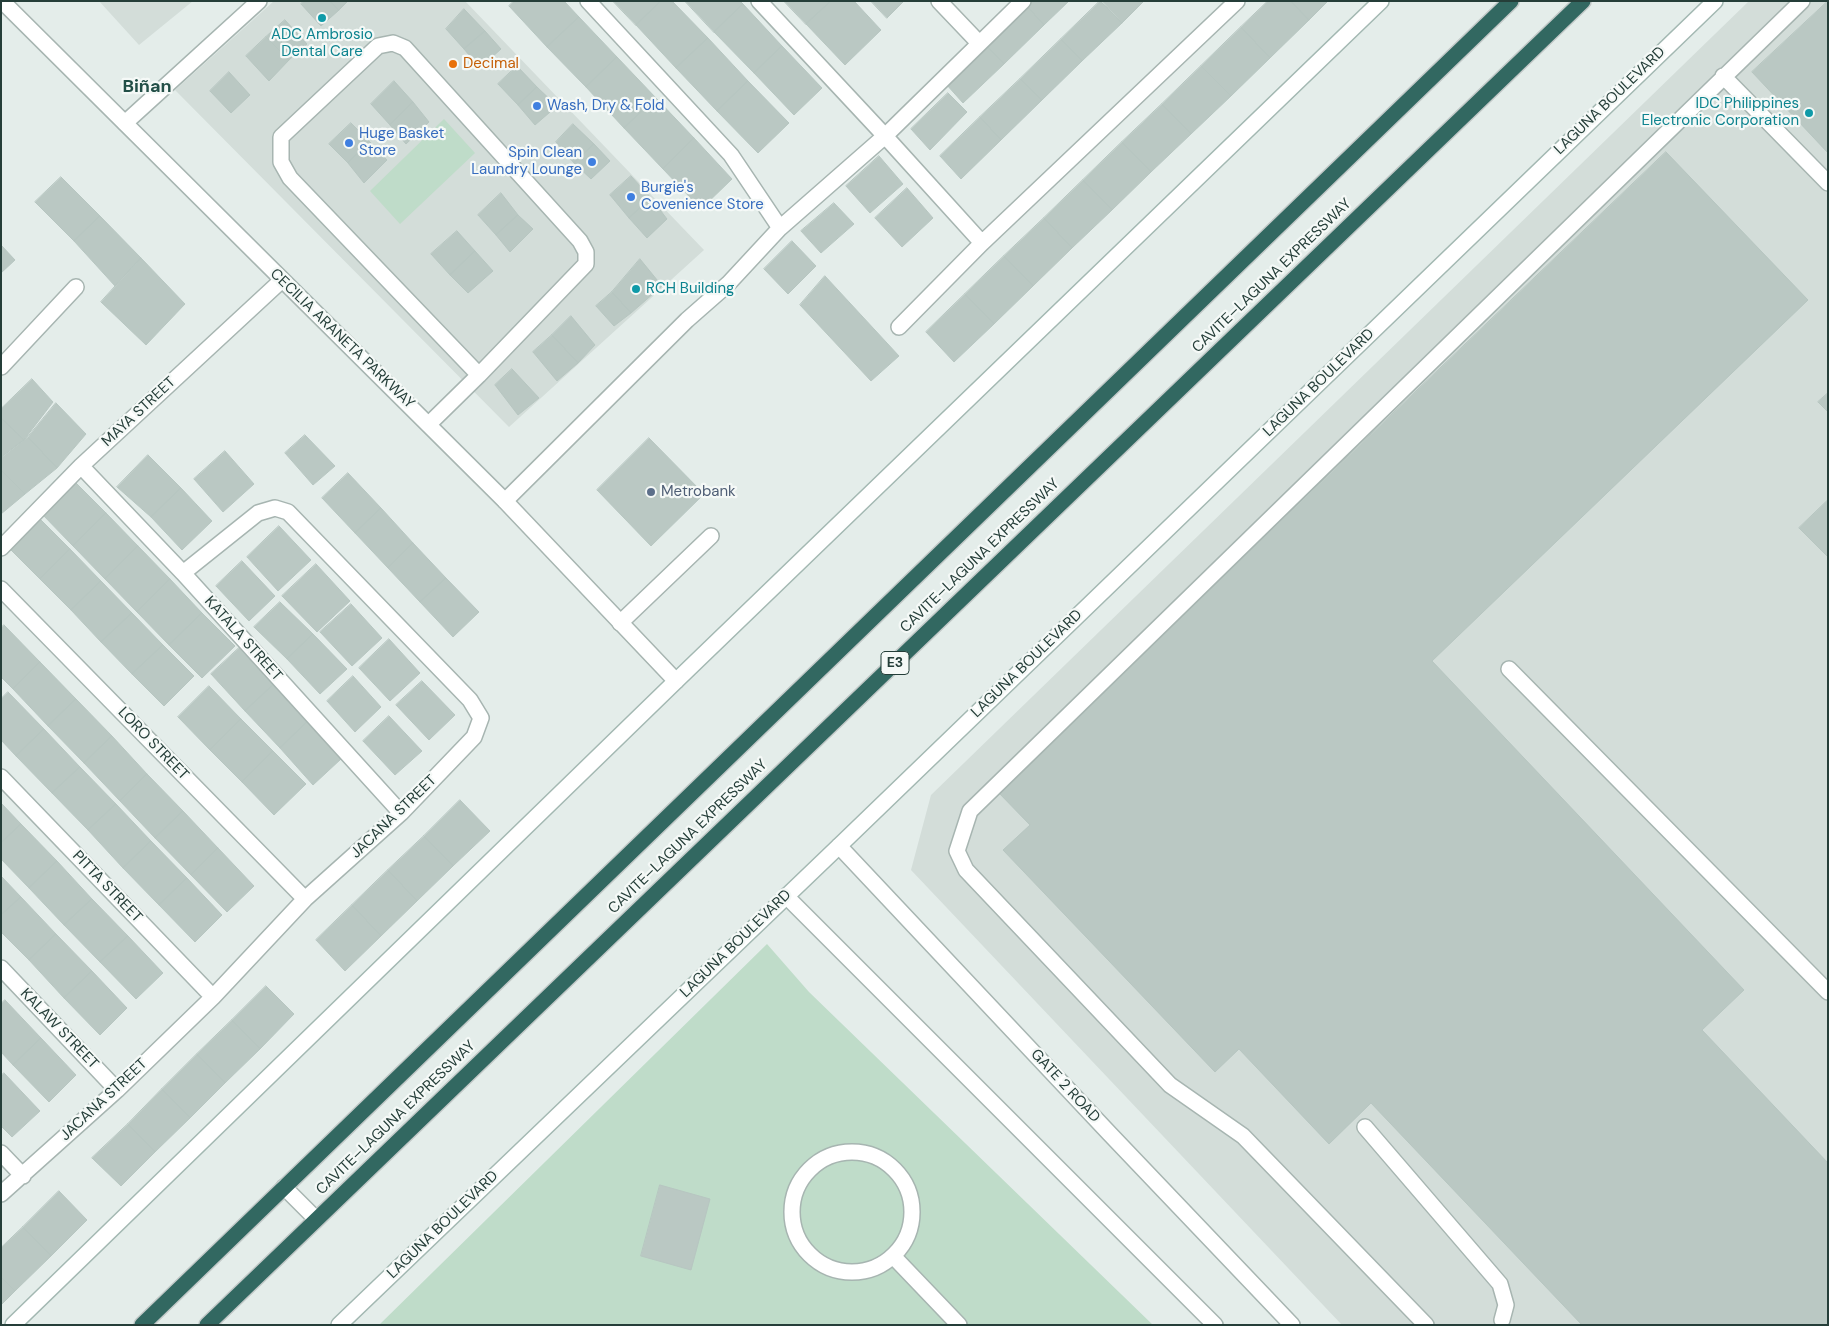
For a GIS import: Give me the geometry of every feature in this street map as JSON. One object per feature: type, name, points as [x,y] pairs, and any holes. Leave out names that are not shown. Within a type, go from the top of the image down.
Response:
[{"type":"highway","name":"CAVITE–LAGUNA EXPRESSWAY","points":[[142,1325],[1511,1]]},
{"type":"highway","name":"CAVITE–LAGUNA EXPRESSWAY","points":[[207,1325],[1583,1]]},
{"type":"street","name":"CECILIA ARANETA PARKWAY","points":[[2,1],[429,424],[676,681]]},
{"type":"street","points":[[125,123],[259,1]]},
{"type":"street","points":[[588,1],[731,155],[780,228]]},
{"type":"street","points":[[759,1],[982,243]]},
{"type":"street","points":[[939,1],[979,43]]},
{"type":"street","points":[[505,501],[687,320],[728,284],[780,228],[884,136],[1023,1]]},
{"type":"street","points":[[899,327],[982,243],[1237,1]]},
{"type":"street","points":[[13,1325],[1380,1]]},
{"type":"street","name":"LAGUNA BOULEVARD","points":[[339,1325],[839,846],[1715,1]]},
{"type":"street","points":[[1426,1325],[1243,1136],[1170,1085],[966,870],[957,850],[970,810],[1802,1]]},
{"type":"street","points":[[429,424],[479,375],[586,264],[586,252],[580,241],[405,48],[393,43],[378,46],[281,137],[281,162],[290,178],[479,375]]},
{"type":"street","points":[[1723,76],[1828,183]]},
{"type":"street","name":"MAYA STREET","points":[[1,548],[81,466],[282,280]]},
{"type":"street","points":[[1,367],[76,287]]},
{"type":"street","name":"KATALA STREET","points":[[81,466],[183,573],[401,814]]},
{"type":"street","name":"JACANA STREET","points":[[1,1194],[117,1090],[213,997],[304,899],[401,814],[474,737],[481,718],[470,700],[288,512],[275,508],[258,513],[183,573]]},
{"type":"street","points":[[620,623],[711,536]]},
{"type":"street","name":"LORO STREET","points":[[1,588],[304,899]]},
{"type":"street","points":[[1509,669],[1828,992]]},
{"type":"street","name":"PITTA STREET","points":[[1,777],[213,997]]},
{"type":"street","name":"GATE 2 ROAD","points":[[839,846],[1292,1325]]},
{"type":"street","points":[[786,896],[1216,1325]]},
{"type":"street","name":"KALAW STREET","points":[[1,968],[117,1090]]},
{"type":"street","points":[[1365,1127],[1500,1284],[1506,1305],[1501,1323]]},
{"type":"street","points":[[848,1151],[865,1153],[880,1159],[893,1168],[903,1181],[910,1196],[912,1212],[910,1228],[904,1243],[893,1256],[878,1266],[861,1272],[843,1272],[826,1267],[811,1256],[800,1242],[793,1225],[792,1207],[796,1189],[804,1174],[818,1162],[832,1155],[848,1151]]},
{"type":"street","points":[[1,1153],[23,1176]]},
{"type":"street","points":[[284,1187],[316,1219]]},
{"type":"street","points":[[893,1256],[959,1325]]},
{"type":"shaded area","points":[[99,1],[193,1],[139,45]]},
{"type":"shaded area","points":[[274,1],[465,1],[704,250],[509,427],[175,90]]},
{"type":"shaded area","points":[[1749,1],[1828,1],[1828,1325],[1342,1325],[911,870],[931,795]]},
{"type":"green space","points":[[444,119],[475,153],[400,224],[370,191]]},
{"type":"green space","points":[[767,944],[809,992],[1153,1325],[379,1325]]},
{"type":"building","name":"ADC Ambrosio Dental Care","points":[[304,1],[330,1],[339,10],[321,26],[301,4]]},
{"type":"building","points":[[330,1],[348,1],[339,10]]},
{"type":"building","points":[[514,1],[564,1],[579,17],[547,47],[509,6]]},
{"type":"building","points":[[613,1],[661,1],[636,25]]},
{"type":"building","points":[[661,1],[672,1],[708,38],[676,68],[636,25]]},
{"type":"building","points":[[685,1],[740,1],[743,4],[714,32]]},
{"type":"building","points":[[784,1],[831,1],[806,24]]},
{"type":"building","points":[[831,1],[854,1],[881,30],[845,65],[806,24]]},
{"type":"building","points":[[871,1],[904,1],[887,18]]},
{"type":"building","points":[[1027,1],[1069,1],[1044,25],[1025,4]]},
{"type":"building","points":[[1100,1],[1122,23],[1082,61],[1061,39]]},
{"type":"building","points":[[1102,1],[1144,1],[1122,23]]},
{"type":"building","points":[[1268,1],[1291,1],[1309,20],[1270,58],[1241,27]]},
{"type":"building","points":[[1291,1],[1328,1],[1309,20]]},
{"type":"building","name":"IDC Philippines Electronic Corporation","points":[[1828,1],[1828,153],[1752,72]]},
{"type":"building","points":[[743,4],[782,46],[754,73],[714,32]]},
{"type":"building","points":[[1025,4],[1044,25],[1004,64],[984,43]]},
{"type":"building","points":[[464,9],[485,31],[464,49],[446,29]]},
{"type":"building","points":[[579,17],[617,57],[586,87],[547,47]]},
{"type":"building","points":[[285,20],[307,44],[289,60],[266,37]]},
{"type":"building","points":[[1241,27],[1270,58],[1231,96],[1201,66]]},
{"type":"building","points":[[485,31],[501,49],[480,68],[464,49]]},
{"type":"building","points":[[266,37],[289,60],[269,81],[246,56]]},
{"type":"building","points":[[708,38],[748,81],[717,111],[676,68]]},
{"type":"building","points":[[1061,39],[1082,61],[1042,100],[1020,79]]},
{"type":"building","points":[[984,43],[1004,64],[963,103],[946,84]]},
{"type":"building","points":[[782,46],[822,88],[794,115],[754,73]]},
{"type":"building","points":[[617,57],[656,98],[624,128],[586,87]]},
{"type":"building","points":[[517,66],[537,87],[518,105],[498,84]]},
{"type":"building","points":[[1201,66],[1231,96],[1191,134],[1162,104]]},
{"type":"building","points":[[229,72],[250,95],[231,113],[210,91]]},
{"type":"building","points":[[1020,79],[1042,100],[1001,140],[980,117]]},
{"type":"building","points":[[394,81],[413,102],[390,125],[371,104]]},
{"type":"building","points":[[748,81],[789,123],[758,153],[717,111]]},
{"type":"building","name":"Wash, Dry & Fold","points":[[537,87],[557,106],[535,125],[518,105]]},
{"type":"building","points":[[948,93],[967,112],[930,150],[911,129]]},
{"type":"building","points":[[656,98],[694,138],[663,169],[624,128]]},
{"type":"building","points":[[413,102],[429,122],[406,144],[390,125]]},
{"type":"building","points":[[1162,104],[1191,134],[1151,172],[1122,142]]},
{"type":"building","points":[[980,117],[1001,140],[961,179],[940,156]]},
{"type":"building","name":"Huge Basket Store","points":[[351,123],[369,141],[348,163],[329,144]]},
{"type":"building","points":[[573,124],[594,144],[574,163],[556,142]]},
{"type":"building","points":[[694,138],[732,179],[701,209],[663,169]]},
{"type":"building","points":[[369,141],[387,160],[364,183],[348,163]]},
{"type":"building","points":[[1122,142],[1151,172],[1112,210],[1083,180]]},
{"type":"building","name":"Spin Clean Laundry Lounge","points":[[594,144],[610,161],[591,179],[574,163]]},
{"type":"building","points":[[1666,152],[1808,300],[1432,661],[1744,990],[1702,1030],[1828,1163],[1828,1325],[1582,1325],[1371,1103],[1329,1144],[1239,1049],[1215,1072],[1003,850],[1030,825],[998,792]]},
{"type":"building","points":[[879,156],[903,184],[870,213],[846,186]]},
{"type":"building","name":"Burgie's Covenience Store","points":[[631,176],[651,198],[629,218],[610,195]]},
{"type":"building","points":[[61,177],[100,216],[74,241],[35,202]]},
{"type":"building","points":[[1083,180],[1112,210],[1072,248],[1044,218]]},
{"type":"building","points":[[907,188],[933,218],[902,247],[875,218]]},
{"type":"building","points":[[501,193],[518,215],[496,235],[478,215]]},
{"type":"building","points":[[651,198],[667,219],[647,238],[629,218]]},
{"type":"building","points":[[834,203],[854,224],[821,253],[801,231]]},
{"type":"building","points":[[518,215],[533,229],[510,252],[496,235]]},
{"type":"building","points":[[100,216],[141,258],[115,286],[74,241]]},
{"type":"building","points":[[1044,218],[1072,248],[1033,286],[1004,256]]},
{"type":"building","points":[[457,231],[475,251],[450,275],[431,254]]},
{"type":"building","points":[[792,241],[816,266],[788,294],[764,269]]},
{"type":"building","points":[[1,245],[15,260],[1,273]]},
{"type":"building","points":[[475,251],[493,271],[468,293],[450,275]]},
{"type":"building","points":[[1004,256],[1033,286],[994,324],[965,294]]},
{"type":"building","points":[[141,258],[185,304],[146,345],[101,302]]},
{"type":"building","name":"RCH Building","points":[[640,259],[662,286],[631,313],[612,292]]},
{"type":"building","points":[[825,276],[899,356],[871,381],[800,305]]},
{"type":"building","points":[[612,292],[631,313],[614,326],[596,306]]},
{"type":"building","points":[[965,294],[994,324],[954,362],[926,332]]},
{"type":"building","points":[[571,316],[595,345],[578,363],[552,335]]},
{"type":"building","points":[[552,335],[578,363],[557,381],[533,352]]},
{"type":"building","points":[[512,369],[539,398],[518,415],[495,385]]},
{"type":"building","points":[[32,379],[53,402],[24,440],[1,418],[1,409]]},
{"type":"building","points":[[1828,393],[1828,412],[1818,402]]},
{"type":"building","points":[[56,403],[86,434],[57,468],[28,437]]},
{"type":"building","points":[[1,418],[24,440],[1,457]]},
{"type":"building","points":[[305,435],[335,466],[313,485],[285,453]]},
{"type":"building","points":[[28,437],[57,468],[25,494],[1,470],[1,458]]},
{"type":"building","name":"Metrobank","points":[[649,438],[704,494],[651,546],[597,490]]},
{"type":"building","points":[[225,451],[254,484],[223,512],[194,479]]},
{"type":"building","points":[[148,455],[181,488],[151,517],[117,487]]},
{"type":"building","points":[[1,470],[25,494],[1,514]]},
{"type":"building","points":[[348,473],[381,508],[355,533],[322,498]]},
{"type":"building","points":[[73,480],[106,513],[73,546],[41,513]]},
{"type":"building","points":[[181,488],[212,521],[182,550],[151,517]]},
{"type":"building","points":[[1828,500],[1828,557],[1799,528]]},
{"type":"building","points":[[381,508],[413,543],[388,568],[355,533]]},
{"type":"building","points":[[106,513],[138,546],[105,579],[73,546]]},
{"type":"building","points":[[38,517],[70,549],[40,579],[8,547]]},
{"type":"building","points":[[279,526],[311,560],[278,591],[247,557]]},
{"type":"building","points":[[413,543],[446,578],[420,602],[388,568]]},
{"type":"building","points":[[138,546],[170,579],[137,612],[105,579]]},
{"type":"building","points":[[70,549],[101,581],[71,610],[40,579]]},
{"type":"building","points":[[242,561],[275,596],[249,621],[216,586]]},
{"type":"building","points":[[316,564],[350,601],[317,632],[282,596]]},
{"type":"building","points":[[446,578],[479,612],[453,637],[420,602]]},
{"type":"building","points":[[170,579],[202,613],[169,645],[137,612]]},
{"type":"building","points":[[101,581],[132,613],[101,642],[71,610]]},
{"type":"building","points":[[280,602],[313,634],[287,659],[254,627]]},
{"type":"building","points":[[351,604],[382,638],[352,666],[320,632]]},
{"type":"building","points":[[132,613],[163,645],[132,674],[101,642]]},
{"type":"building","points":[[202,613],[235,646],[202,678],[169,645]]},
{"type":"building","points":[[4,625],[40,662],[13,689],[1,677],[1,628]]},
{"type":"building","points":[[313,634],[347,669],[320,694],[287,659]]},
{"type":"building","points":[[389,639],[420,673],[390,701],[359,668]]},
{"type":"building","points":[[163,645],[194,676],[164,706],[132,674]]},
{"type":"building","points":[[239,648],[273,685],[245,711],[211,674]]},
{"type":"building","points":[[40,662],[76,699],[48,726],[13,689]]},
{"type":"building","points":[[353,676],[381,707],[355,732],[327,701]]},
{"type":"building","points":[[422,681],[455,715],[429,740],[396,705]]},
{"type":"building","points":[[273,685],[307,722],[280,748],[245,711]]},
{"type":"building","points":[[209,686],[241,719],[210,750],[178,717]]},
{"type":"building","points":[[8,692],[44,729],[16,756],[1,740],[1,699]]},
{"type":"building","points":[[76,699],[112,736],[84,763],[48,726]]},
{"type":"building","points":[[389,716],[422,751],[395,775],[363,741]]},
{"type":"building","points":[[241,719],[273,751],[242,782],[210,750]]},
{"type":"building","points":[[307,722],[341,759],[313,785],[280,748]]},
{"type":"building","points":[[44,729],[80,767],[52,793],[16,756]]},
{"type":"building","points":[[112,736],[147,774],[120,801],[84,763]]},
{"type":"building","points":[[273,751],[306,784],[274,815],[242,782]]},
{"type":"building","points":[[80,767],[116,804],[88,830],[52,793]]},
{"type":"building","points":[[147,774],[183,811],[155,838],[120,801]]},
{"type":"building","points":[[460,800],[490,831],[453,866],[424,836]]},
{"type":"building","points":[[1,803],[21,824],[1,843]]},
{"type":"building","points":[[116,804],[151,841],[123,868],[88,830]]},
{"type":"building","points":[[183,811],[218,848],[191,875],[155,838]]},
{"type":"building","points":[[21,824],[57,861],[29,888],[1,859],[1,843]]},
{"type":"building","points":[[424,836],[453,866],[417,901],[388,870]]},
{"type":"building","points":[[151,841],[187,878],[159,905],[123,868]]},
{"type":"building","points":[[218,848],[254,886],[227,912],[191,875]]},
{"type":"building","points":[[57,861],[92,899],[64,925],[29,888]]},
{"type":"building","points":[[388,870],[417,901],[381,936],[352,905]]},
{"type":"building","points":[[1,876],[21,897],[1,915]]},
{"type":"building","points":[[187,878],[222,915],[195,942],[159,905]]},
{"type":"building","points":[[21,897],[56,934],[29,960],[1,932],[1,915]]},
{"type":"building","points":[[92,899],[128,936],[100,962],[64,925]]},
{"type":"building","points":[[352,905],[381,936],[345,971],[316,940]]},
{"type":"building","points":[[56,934],[92,971],[64,998],[29,960]]},
{"type":"building","points":[[128,936],[163,973],[136,999],[100,962]]},
{"type":"building","points":[[92,971],[127,1008],[100,1035],[64,998]]},
{"type":"building","points":[[266,986],[294,1014],[260,1049],[232,1020]]},
{"type":"building","points":[[5,1000],[41,1038],[13,1065],[1,1052],[1,1004]]},
{"type":"building","points":[[232,1020],[260,1049],[225,1083],[197,1054]]},
{"type":"building","points":[[41,1038],[76,1075],[49,1102],[13,1065]]},
{"type":"building","points":[[197,1054],[225,1083],[190,1118],[162,1089]]},
{"type":"building","points":[[4,1073],[40,1111],[12,1137],[1,1126],[1,1076]]},
{"type":"building","points":[[162,1089],[190,1118],[155,1152],[128,1124]]},
{"type":"building","points":[[128,1124],[155,1152],[121,1186],[92,1158]]},
{"type":"building","points":[[660,1185],[710,1199],[691,1270],[641,1256]]},
{"type":"building","points":[[59,1191],[87,1220],[51,1256],[23,1227]]},
{"type":"building","points":[[23,1227],[51,1256],[15,1291],[1,1277],[1,1248]]},
{"type":"building","points":[[1,1277],[15,1291],[1,1305]]},
{"type":"place","name":"ADC Ambrosio Dental Care","points":[[322,18]]},
{"type":"place","name":"Decimal","points":[[453,64]]},
{"type":"place","name":"Wash, Dry & Fold","points":[[537,106]]},
{"type":"place","name":"IDC Philippines Electronic Corporation","points":[[1809,113]]},
{"type":"place","name":"Huge Basket Store","points":[[349,143]]},
{"type":"place","name":"Spin Clean Laundry Lounge","points":[[592,162]]},
{"type":"place","name":"Burgie's Covenience Store","points":[[631,197]]},
{"type":"place","name":"RCH Building","points":[[636,289]]},
{"type":"place","name":"Metrobank","points":[[651,492]]},
{"type":"district","name":"Biñan","points":[[147,87]]}]
